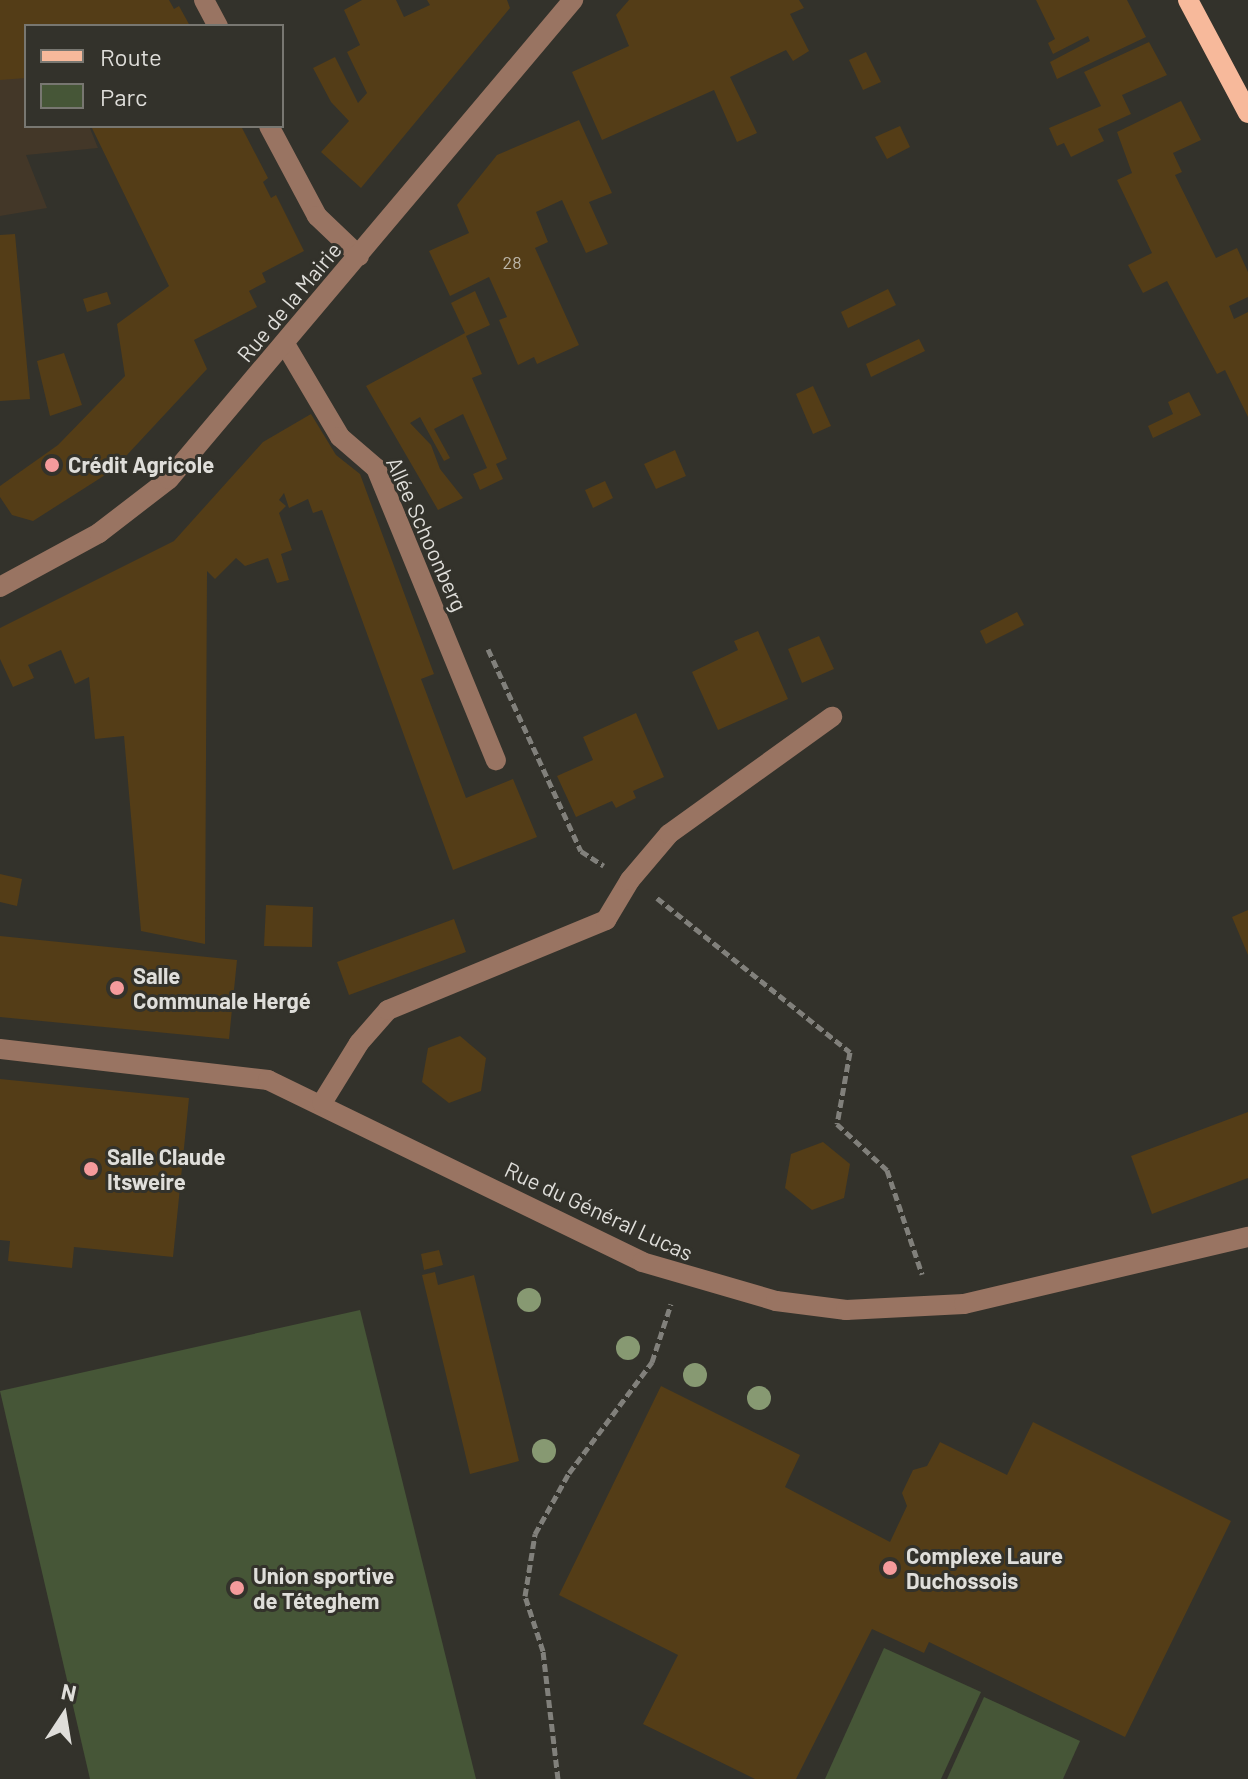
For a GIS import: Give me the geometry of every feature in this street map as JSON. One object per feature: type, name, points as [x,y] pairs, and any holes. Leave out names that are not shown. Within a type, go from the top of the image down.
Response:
[{"type":"main road","points":[[1188,0],[1248,113]]},
{"type":"street","points":[[204,0],[217,24]]},
{"type":"street","name":"Rue de la Mairie","points":[[0,587],[78,546],[137,507],[200,447],[573,0]]},
{"type":"street","points":[[270,128],[317,216],[359,256]]},
{"type":"street","name":"Allée Schoonberg","points":[[285,344],[340,437],[376,468],[496,760]]},
{"type":"street","points":[[322,1103],[359,1043],[388,1010],[606,920],[630,880],[685,822],[832,717]]},
{"type":"street","name":"Rue du Général Lucas","points":[[0,1049],[250,1076],[322,1103],[624,1254],[680,1276],[764,1299],[846,1310],[932,1307],[1020,1294],[1248,1237]]},
{"type":"path","points":[[483,637],[581,851],[693,923],[850,1052],[837,1124],[887,1170],[932,1307]]},
{"type":"path","points":[[558,1779],[543,1651],[525,1596],[535,1534],[569,1473],[652,1362],[680,1276]]},
{"type":"shaded area","points":[[0,0],[26,0],[24,128],[90,128],[98,148],[26,155],[47,208],[0,216]]},
{"type":"green space","name":"Union sportive de Téteghem","points":[[360,1310],[476,1779],[90,1779],[0,1391]]},
{"type":"green space","points":[[884,1648],[981,1692],[941,1779],[825,1779]]},
{"type":"green space","points":[[984,1697],[1080,1741],[1063,1779],[947,1779]]},
{"type":"building","points":[[0,0],[169,0],[174,9],[179,6],[189,24],[24,24],[24,78],[0,80]]},
{"type":"building","points":[[362,0],[396,0],[404,17],[430,5],[427,0],[507,0],[510,8],[361,188],[321,152],[349,121],[331,102],[313,68],[335,57],[358,103],[367,93],[347,52],[360,45],[344,10]]},
{"type":"building","points":[[629,0],[799,0],[804,8],[790,14],[809,51],[793,61],[786,50],[730,77],[757,133],[737,142],[714,90],[602,140],[572,72],[629,46],[616,15]]},
{"type":"building","points":[[1036,0],[1127,0],[1146,37],[1057,79],[1050,62],[1090,41],[1088,36],[1053,54],[1048,43],[1055,39]]},
{"type":"building","points":[[1149,42],[1167,75],[1122,95],[1131,114],[1098,129],[1104,141],[1071,157],[1064,143],[1057,146],[1049,128],[1101,106],[1084,72]]},
{"type":"building","points":[[866,52],[881,82],[863,90],[849,60]]},
{"type":"building","points":[[1181,101],[1201,140],[1173,153],[1182,172],[1175,175],[1216,258],[1237,248],[1248,272],[1248,297],[1229,306],[1234,319],[1248,312],[1248,417],[1225,370],[1217,374],[1167,281],[1143,293],[1128,265],[1152,253],[1117,180],[1132,173],[1117,132]]},
{"type":"building","points":[[579,120],[612,193],[589,202],[608,244],[586,253],[562,200],[536,212],[548,242],[535,248],[579,345],[537,364],[534,357],[518,365],[499,320],[507,317],[489,277],[450,296],[429,251],[469,233],[457,205],[497,155]]},
{"type":"building","points":[[900,126],[910,147],[887,159],[875,137]]},
{"type":"building","points":[[92,128],[242,128],[268,178],[263,182],[271,198],[276,195],[304,251],[262,273],[266,282],[249,291],[257,307],[194,340],[207,369],[113,470],[33,521],[12,515],[0,497],[0,486],[58,445],[125,376],[117,324],[169,286]]},
{"type":"building","points":[[15,234],[30,399],[0,401],[0,235]]},
{"type":"building","points":[[888,289],[896,305],[848,328],[841,312]]},
{"type":"building","points":[[475,291],[490,325],[466,336],[482,374],[472,378],[507,459],[496,464],[503,479],[480,490],[473,474],[487,468],[463,414],[434,429],[450,458],[444,461],[420,417],[410,423],[431,445],[440,469],[463,498],[438,510],[366,386],[465,333],[451,303]]},
{"type":"building","points":[[107,292],[111,304],[87,312],[83,299]]},
{"type":"building","points":[[919,339],[925,351],[871,377],[866,364]]},
{"type":"building","points":[[64,353],[82,405],[50,416],[37,361]]},
{"type":"building","points":[[813,386],[831,426],[813,434],[796,394]]},
{"type":"building","points":[[1189,392],[1201,415],[1153,438],[1148,426],[1173,414],[1168,402]]},
{"type":"building","points":[[311,414],[336,455],[360,474],[434,674],[421,679],[466,798],[513,779],[537,837],[453,870],[322,510],[313,513],[308,499],[289,508],[284,493],[279,500],[286,506],[279,513],[292,550],[281,554],[289,580],[277,583],[268,558],[245,566],[236,558],[215,579],[207,571],[205,944],[141,931],[124,736],[95,739],[89,677],[75,684],[61,650],[28,665],[34,678],[13,687],[0,659],[0,628],[174,541],[263,442]]},
{"type":"building","points":[[675,450],[686,476],[656,489],[644,464]]},
{"type":"building","points":[[605,481],[613,498],[593,508],[585,490]]},
{"type":"building","points":[[1017,612],[1024,625],[986,644],[980,631]]},
{"type":"building","points":[[758,631],[788,699],[718,730],[692,672],[738,650],[734,641]]},
{"type":"building","points":[[819,636],[834,669],[802,683],[788,649]]},
{"type":"building","points":[[636,713],[664,777],[633,791],[636,798],[616,808],[612,801],[576,817],[557,776],[593,760],[583,737]]},
{"type":"building","points":[[0,874],[22,879],[17,906],[0,902]]},
{"type":"building","points":[[266,905],[313,907],[312,947],[264,946]]},
{"type":"building","points":[[1248,910],[1248,955],[1232,917]]},
{"type":"building","points":[[454,919],[466,952],[349,995],[337,962]]},
{"type":"building","name":"Salle Communale Hergé","points":[[0,936],[237,960],[229,1039],[0,1017]]},
{"type":"building","points":[[460,1036],[486,1058],[481,1091],[449,1103],[422,1082],[428,1048]]},
{"type":"building","name":"Salle Claude Itsweire","points":[[0,1079],[189,1098],[173,1257],[74,1247],[72,1268],[8,1261],[10,1241],[0,1240]]},
{"type":"building","points":[[1248,1112],[1248,1178],[1152,1214],[1131,1156]]},
{"type":"building","points":[[823,1142],[850,1164],[844,1198],[812,1210],[785,1188],[791,1154]]},
{"type":"building","points":[[439,1250],[443,1265],[424,1270],[421,1254]]},
{"type":"building","points":[[435,1272],[438,1285],[474,1275],[519,1461],[470,1474],[422,1275]]},
{"type":"building","name":"Complexe Laure Duchossois","points":[[661,1386],[800,1455],[785,1487],[890,1542],[907,1506],[902,1493],[913,1470],[927,1466],[940,1442],[1007,1475],[1033,1422],[1231,1521],[1125,1737],[929,1642],[924,1653],[872,1629],[796,1779],[755,1779],[643,1724],[678,1655],[559,1595]]},
{"type":"place","name":"Crédit Agricole","points":[[52,465]]},
{"type":"place","name":"Salle Communale Hergé","points":[[117,988]]},
{"type":"place","name":"Salle Claude Itsweire","points":[[91,1169]]},
{"type":"place","name":"Complexe Laure Duchossois","points":[[890,1568]]},
{"type":"place","name":"Union sportive de Téteghem","points":[[237,1588]]}]
